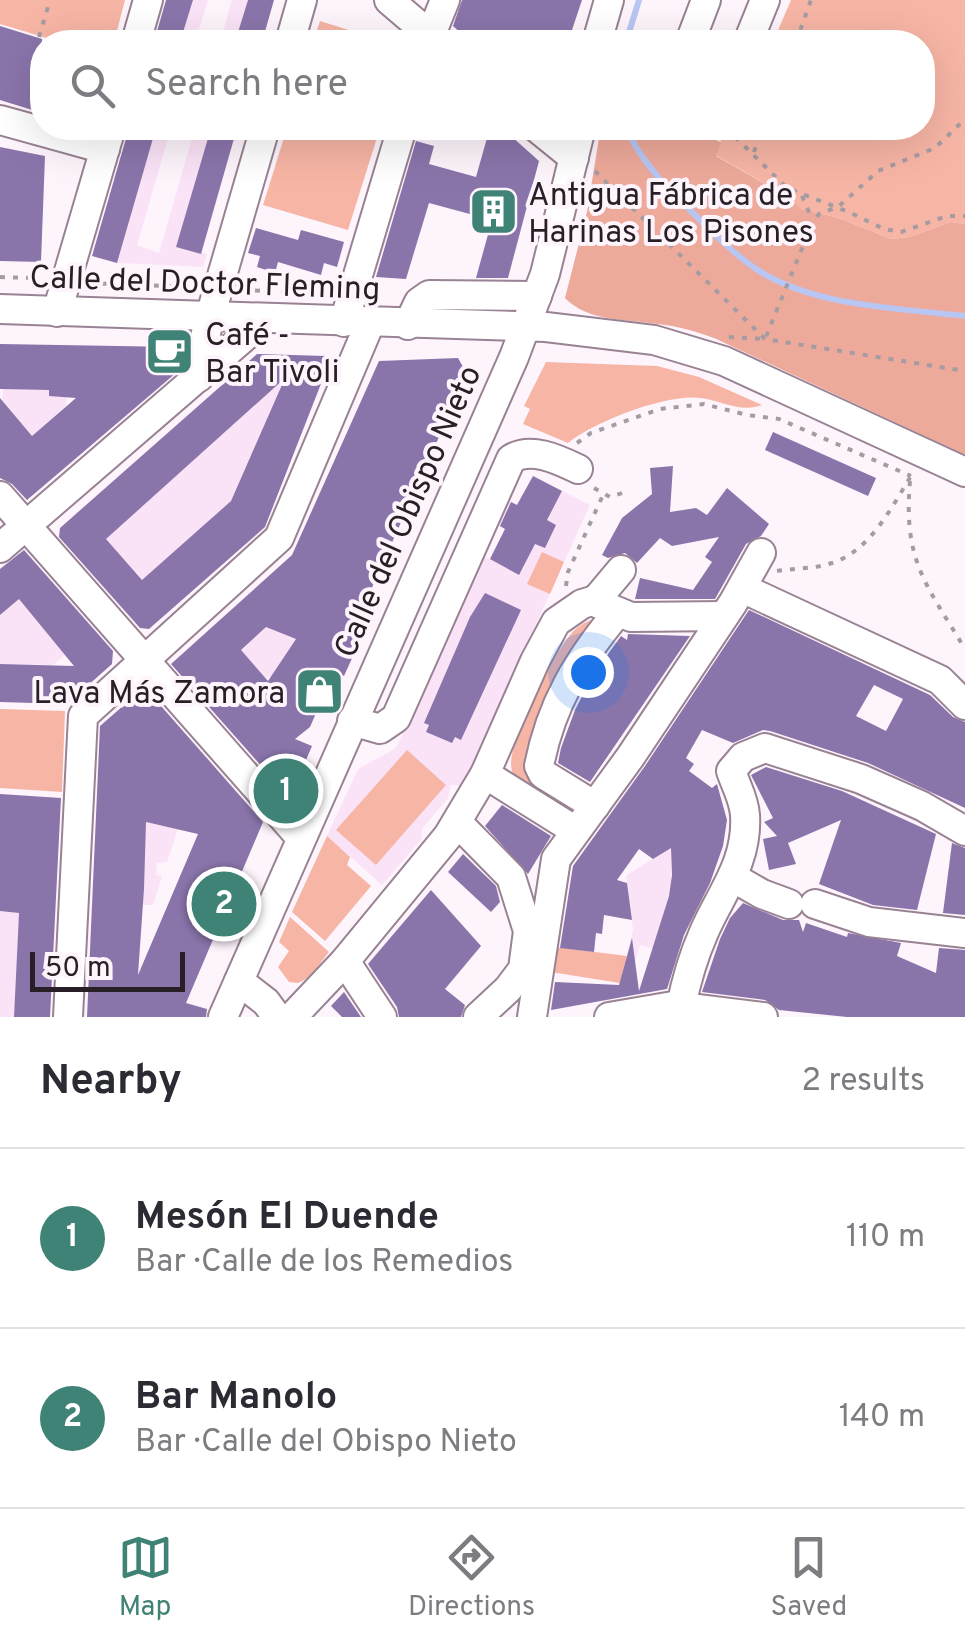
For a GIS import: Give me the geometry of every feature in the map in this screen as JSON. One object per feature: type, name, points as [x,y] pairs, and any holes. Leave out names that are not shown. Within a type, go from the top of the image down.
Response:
[{"type":"street","points":[[139,30],[148,0]]},
{"type":"street","points":[[293,30],[302,0]]},
{"type":"street","points":[[389,0],[421,30]]},
{"type":"street","points":[[435,30],[445,0]]},
{"type":"street","points":[[600,30],[609,0]]},
{"type":"street","points":[[695,30],[706,0]]},
{"type":"street","points":[[753,30],[765,0]]},
{"type":"street","points":[[0,120],[30,125]]},
{"type":"street","points":[[50,302],[107,140]]},
{"type":"street","points":[[199,377],[205,304],[261,140]]},
{"type":"street","points":[[68,1017],[82,720],[86,712],[279,538],[350,313],[399,140]]},
{"type":"street","points":[[552,140],[574,158]]},
{"type":"street","name":"Calle del Obispo Nieto","points":[[222,1017],[525,329],[578,140]]},
{"type":"street","name":"Calle del Doctor Fleming","points":[[408,324],[419,302],[428,294],[537,296]]},
{"type":"street","name":"Calle del Doctor Fleming","points":[[0,310],[50,302],[205,304],[265,319],[350,313],[408,324],[574,330],[686,347],[736,366],[965,472]]},
{"type":"street","points":[[0,548],[265,319]]},
{"type":"street","points":[[352,721],[380,729],[396,718],[512,458],[523,454],[548,456],[570,466]]},
{"type":"street","points":[[0,496],[300,838]]},
{"type":"street","points":[[532,1017],[554,864],[572,809],[584,799],[724,616],[761,553]]},
{"type":"street","points":[[584,799],[539,768],[562,690],[598,606],[621,570]]},
{"type":"street","points":[[742,588],[940,680],[965,705]]},
{"type":"street","points":[[292,1017],[433,857],[457,822],[485,774],[548,634],[561,618],[598,606],[635,618],[724,616]]},
{"type":"street","points":[[681,1007],[689,969],[704,932],[734,878],[745,818],[742,797],[731,771],[743,757],[767,748],[861,779],[922,806],[965,831]]},
{"type":"street","points":[[485,774],[565,824]]},
{"type":"street","points":[[457,822],[511,877],[528,931],[523,969],[478,1017]]},
{"type":"street","points":[[734,878],[762,894],[869,922],[965,933]]},
{"type":"street","points":[[345,960],[382,1017]]},
{"type":"street","points":[[238,981],[266,1002],[277,1017]]},
{"type":"street","points":[[609,1017],[681,1007],[758,1016]]},
{"type":"path","points":[[40,30],[50,0]]},
{"type":"path","points":[[800,30],[811,0]]},
{"type":"path","points":[[764,339],[812,224],[823,211],[838,207],[871,175],[936,148],[965,119]]},
{"type":"path","points":[[738,140],[782,184],[895,232],[947,216],[965,216]]},
{"type":"path","points":[[754,155],[758,140]]},
{"type":"path","points":[[574,158],[598,173],[764,339],[965,371]]},
{"type":"path","points":[[800,194],[812,224]]},
{"type":"path","points":[[0,277],[32,278],[50,302]]},
{"type":"path","points":[[82,290],[92,282],[190,286],[205,304]]},
{"type":"path","points":[[235,293],[244,290],[350,313]]},
{"type":"path","points":[[630,492],[617,497],[604,495],[570,466],[578,442],[591,433],[668,406],[691,403],[779,419],[910,476]]},
{"type":"path","points":[[742,588],[767,573],[826,565],[852,554],[872,534],[910,476]]},
{"type":"path","points":[[910,476],[907,515],[911,550],[923,579],[965,649]]},
{"type":"path","points":[[598,606],[565,581],[604,495]]},
{"type":"shaded area","points":[[0,0],[125,0],[117,30],[30,33],[0,24]]},
{"type":"shaded area","points":[[193,0],[208,0],[199,30],[184,30]]},
{"type":"shaded area","points":[[232,0],[248,0],[239,30],[223,30]]},
{"type":"shaded area","points":[[791,0],[965,0],[965,224],[951,222],[891,239],[839,218],[800,209],[792,199],[715,155],[721,140],[935,140],[935,30],[778,30]]},
{"type":"shaded area","points":[[320,21],[349,30],[317,30]]},
{"type":"shaded area","points":[[153,140],[168,140],[137,245],[159,253],[192,140],[208,140],[177,246],[207,254],[203,267],[117,263]]},
{"type":"shaded area","points":[[283,140],[376,140],[348,230],[263,205]]},
{"type":"shaded area","points":[[599,140],[716,140],[721,142],[716,156],[792,199],[801,209],[839,218],[891,239],[951,222],[965,224],[965,455],[714,338],[672,326],[596,315],[574,306],[565,298],[587,212]]},
{"type":"shaded area","points":[[546,362],[657,366],[699,377],[762,405],[739,407],[701,398],[669,400],[612,418],[568,443],[523,424],[530,409],[524,406]]},
{"type":"shaded area","points":[[276,377],[285,382],[231,501],[151,573],[139,591],[141,578],[110,544],[97,544]]},
{"type":"shaded area","points":[[3,389],[49,390],[67,397],[66,406],[32,436],[2,406]]},
{"type":"shaded area","points":[[533,476],[590,505],[469,772],[461,786],[451,785],[448,798],[422,829],[421,840],[382,885],[327,836],[358,769],[396,748],[482,556],[490,559],[505,529],[496,523],[508,501],[517,504]]},
{"type":"shaded area","points":[[542,552],[564,562],[550,594],[527,584]]},
{"type":"shaded area","points":[[23,596],[65,655],[53,665],[0,664],[0,615]]},
{"type":"shaded area","points":[[591,620],[535,732],[563,802],[556,803],[531,790],[512,771],[515,742],[554,659],[574,631]]},
{"type":"shaded area","points":[[306,623],[286,654],[282,691],[270,676],[266,679],[226,665],[266,627]]},
{"type":"shaded area","points":[[0,709],[65,711],[62,792],[0,788]]},
{"type":"shaded area","points":[[407,750],[446,785],[376,865],[336,830]]},
{"type":"shaded area","points":[[145,822],[178,829],[167,862],[157,863],[156,875],[162,876],[153,905],[143,905]]},
{"type":"shaded area","points":[[327,836],[350,857],[347,865],[371,886],[325,941],[292,912]]},
{"type":"shaded area","points":[[671,847],[671,886],[655,949],[640,945],[636,959],[627,956],[633,929],[626,876]]},
{"type":"shaded area","points":[[24,897],[14,1017],[0,1017],[0,911]]},
{"type":"shaded area","points":[[290,917],[329,952],[312,974],[298,983],[289,982],[278,967],[289,951],[279,942]]},
{"type":"shaded area","points":[[555,947],[627,956],[620,983],[551,972]]},
{"type":"building","points":[[166,0],[193,0],[184,30],[157,30]]},
{"type":"building","points":[[248,0],[274,0],[265,30],[239,30]]},
{"type":"building","points":[[462,0],[582,0],[572,30],[458,30],[453,26]]},
{"type":"building","points":[[0,26],[30,35],[30,109],[0,100]]},
{"type":"building","points":[[126,140],[153,140],[117,263],[92,256]]},
{"type":"building","points":[[207,140],[234,140],[201,254],[176,247]]},
{"type":"building","name":"Antigua Fábrica de Harinas Los Pisones","points":[[486,140],[515,140],[539,161],[508,278],[476,278],[492,220],[429,203],[406,279],[376,277],[416,141],[434,146],[429,164],[476,177]]},
{"type":"building","points":[[0,147],[45,156],[41,262],[0,261]]},
{"type":"building","points":[[256,228],[298,240],[301,230],[344,242],[337,267],[324,263],[321,275],[278,262],[275,273],[257,267],[260,256],[248,253]]},
{"type":"building","points":[[0,344],[176,347],[176,373],[27,500],[0,478],[0,398],[32,436],[76,398],[49,396],[49,390],[0,389]]},
{"type":"building","points":[[257,354],[327,356],[326,371],[265,527],[149,629],[140,628],[59,537],[60,528]],"holes":[[[285,378],[231,501],[142,580],[106,539]]]},
{"type":"building","points":[[458,358],[467,374],[362,610],[372,614],[344,676],[334,672],[310,727],[295,739],[312,746],[291,795],[287,795],[171,664],[292,555],[379,361]],"holes":[[[266,627],[296,639],[268,681],[241,650]]]},
{"type":"building","points":[[773,432],[876,478],[868,496],[765,450]]},
{"type":"building","points":[[673,466],[670,512],[696,508],[707,515],[727,488],[769,524],[761,536],[746,544],[715,599],[635,599],[640,578],[693,590],[712,562],[705,557],[719,537],[672,546],[660,538],[637,563],[625,553],[608,558],[602,555],[622,518],[652,494],[650,468]]},
{"type":"building","points":[[533,476],[562,491],[547,520],[556,525],[545,548],[535,544],[519,575],[490,559],[505,529],[500,526],[511,502],[517,505]]},
{"type":"building","points":[[24,550],[113,651],[112,664],[67,704],[0,702],[0,664],[74,666],[19,599],[0,615],[0,569]]},
{"type":"building","points":[[485,593],[521,610],[461,740],[455,737],[452,743],[426,732],[429,725],[424,723],[470,617]]},
{"type":"building","points":[[749,610],[930,695],[953,717],[965,722],[965,808],[868,763],[770,731],[763,730],[733,743],[702,730],[686,758],[694,764],[689,771],[712,788],[717,784],[727,820],[710,883],[684,935],[667,989],[551,1010],[555,982],[619,985],[632,938],[639,991],[669,896],[671,848],[653,859],[639,849],[617,880],[627,883],[632,920],[604,915],[602,934],[596,933],[594,952],[560,948],[573,866]],"holes":[[[874,685],[903,699],[886,731],[856,716]]]},
{"type":"building","points":[[628,634],[690,636],[590,782],[558,763],[561,748],[593,675],[621,636],[627,640]]},
{"type":"building","points":[[147,690],[263,822],[186,1003],[207,1009],[206,1017],[87,1017],[100,726],[139,692]],"holes":[[[146,822],[198,834],[138,975]]]},
{"type":"building","points":[[766,767],[842,791],[936,834],[917,910],[873,905],[819,884],[841,820],[788,843],[796,864],[769,870],[763,839],[777,836],[764,822],[773,818],[751,775]]},
{"type":"building","points":[[0,794],[61,798],[50,1017],[14,1017],[19,913],[0,911]]},
{"type":"building","points":[[502,805],[551,836],[528,874],[485,826]]},
{"type":"building","points":[[952,843],[965,848],[965,915],[943,913]]},
{"type":"building","points":[[463,854],[496,886],[500,902],[491,912],[448,872]]},
{"type":"building","points":[[431,890],[481,946],[445,989],[465,1005],[461,1017],[399,1017],[397,1007],[368,964]]},
{"type":"building","points":[[743,903],[783,920],[799,920],[803,932],[806,923],[847,937],[848,933],[901,943],[897,956],[936,973],[939,948],[965,950],[965,1017],[847,1017],[779,1010],[765,1000],[702,992],[720,939]]},
{"type":"building","points":[[344,992],[361,1017],[342,1017],[331,1006]]},
{"type":"waterway","points":[[630,30],[639,0]]},
{"type":"waterway","points":[[633,140],[669,189],[720,240],[779,282],[830,298],[965,316]]},
{"type":"place","name":"Antigua Fábrica de Harinas Los Pisones","points":[[493,212]]},
{"type":"place","name":"Café - Bar Tivoli","points":[[170,352]]},
{"type":"place","name":"Lava Más Zamora","points":[[320,692]]},
{"type":"place","name":"Mesón El Duende","points":[[286,791]]},
{"type":"place","name":"Bar Manolo","points":[[224,904]]}]
